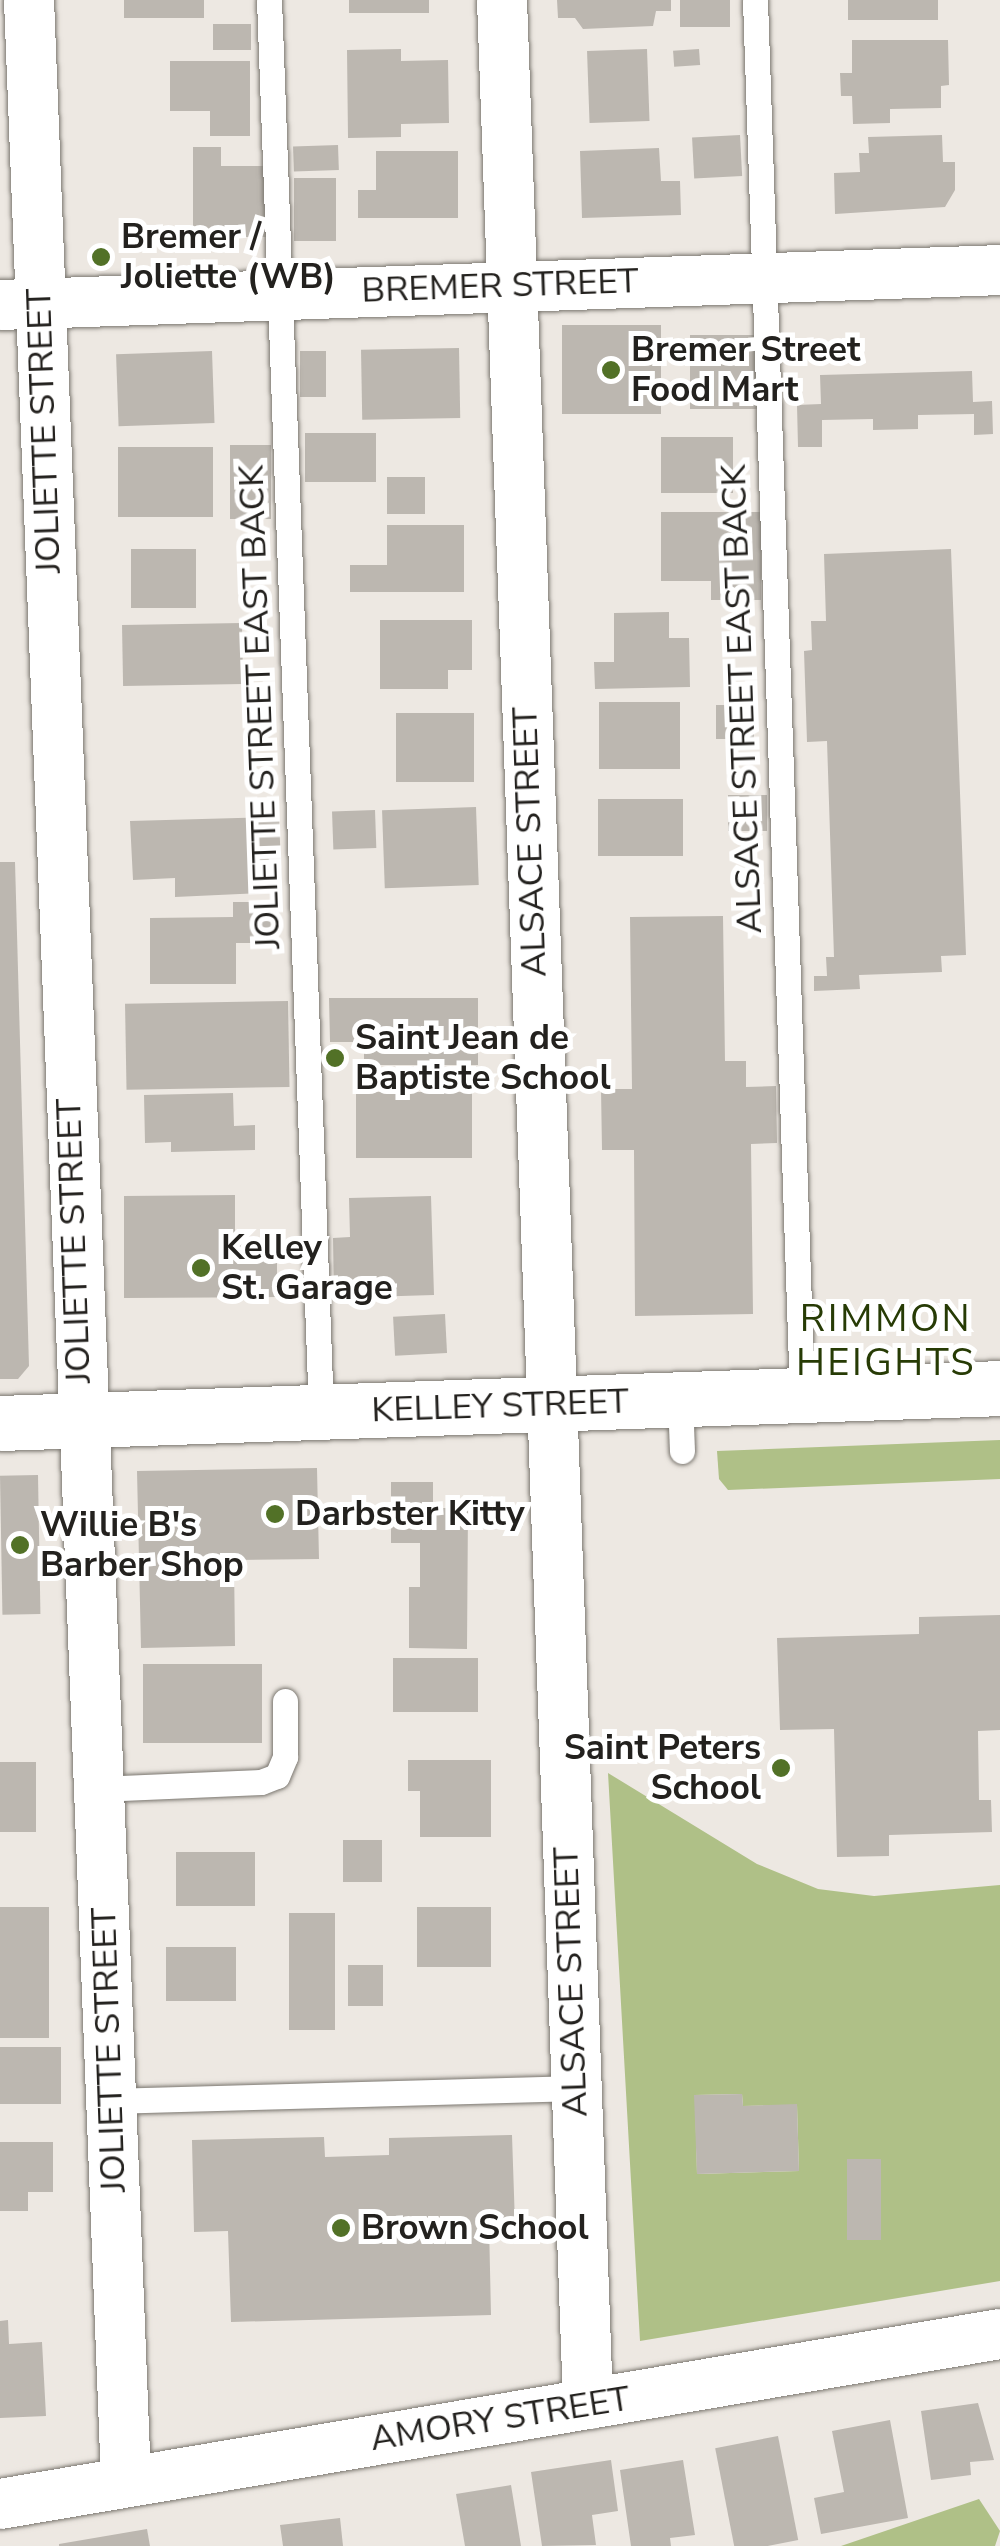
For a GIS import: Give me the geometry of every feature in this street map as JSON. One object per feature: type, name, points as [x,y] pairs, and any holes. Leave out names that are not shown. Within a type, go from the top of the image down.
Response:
[{"type":"street","name":"JOLIETTE STREET","points":[[29,0],[20,304],[81,1420],[126,2481]]},
{"type":"street","name":"ALSACE STREET","points":[[502,0],[548,1404],[588,2404]]},
{"type":"street","name":"BREMER STREET","points":[[20,304],[763,275],[1000,270]]},
{"type":"street","name":"KELLEY STREET","points":[[0,1424],[548,1404],[681,1425],[802,1395],[1000,1388]]},
{"type":"street","name":"AMORY STREET","points":[[0,2504],[1000,2334]]},
{"type":"lane","name":"JOLIETTE STREET EAST BACK","points":[[269,0],[320,1412]]},
{"type":"lane","name":"ALSACE STREET EAST BACK","points":[[754,0],[802,1395]]},
{"type":"lane","points":[[98,1788],[261,1782],[277,1776],[285,1757],[285,1701]]},
{"type":"lane","points":[[112,2101],[575,2088]]},
{"type":"green space","points":[[1000,1440],[1000,1479],[728,1490],[719,1479],[717,1451]]},
{"type":"green space","points":[[608,1773],[757,1864],[818,1889],[874,1896],[1000,1885],[1000,2281],[640,2341]],"holes":[[[742,2094],[743,2106],[797,2105],[799,2171],[697,2174],[695,2095]]]},
{"type":"green space","points":[[979,2499],[1000,2531],[995,2546],[841,2546]]},
{"type":"building","points":[[124,0],[204,0],[204,18],[124,18]]},
{"type":"building","points":[[349,0],[429,0],[429,13],[349,13]]},
{"type":"building","points":[[557,0],[671,0],[671,11],[656,11],[653,26],[583,29],[575,18],[558,18]]},
{"type":"building","points":[[680,0],[730,0],[730,27],[680,27]]},
{"type":"building","points":[[848,0],[938,0],[938,20],[848,20]]},
{"type":"building","points":[[213,24],[251,24],[251,50],[213,50]]},
{"type":"building","points":[[852,40],[948,40],[949,85],[941,86],[941,108],[890,109],[890,123],[853,124],[852,96],[841,96],[840,73],[852,73]]},
{"type":"building","points":[[401,49],[401,61],[448,60],[449,123],[401,124],[401,137],[348,138],[347,50]]},
{"type":"building","points":[[647,49],[650,121],[590,123],[587,51]]},
{"type":"building","points":[[699,49],[700,65],[674,67],[673,51]]},
{"type":"building","points":[[170,61],[250,61],[250,136],[210,136],[210,111],[170,111]]},
{"type":"building","points":[[740,135],[742,176],[694,178],[692,138]]},
{"type":"building","points":[[942,135],[943,162],[955,162],[955,190],[945,207],[835,214],[834,173],[860,172],[859,153],[869,153],[868,137]]},
{"type":"building","points":[[338,145],[339,170],[294,172],[293,147]]},
{"type":"building","points":[[193,147],[221,147],[221,166],[267,166],[267,237],[193,237]]},
{"type":"building","points":[[659,148],[661,181],[680,181],[681,215],[582,218],[580,151]]},
{"type":"building","points":[[376,151],[458,151],[458,218],[358,218],[358,190],[376,190]]},
{"type":"building","points":[[294,178],[336,178],[336,241],[294,241]]},
{"type":"building","name":"Bremer Street Food Mart","points":[[562,325],[661,325],[661,414],[562,414]]},
{"type":"building","points":[[690,335],[758,335],[758,409],[690,409]]},
{"type":"building","points":[[459,348],[460,418],[362,420],[361,350]]},
{"type":"building","points":[[212,351],[215,423],[119,426],[116,354]]},
{"type":"building","points":[[300,351],[326,351],[326,397],[300,397]]},
{"type":"building","points":[[972,371],[973,402],[992,401],[993,434],[974,435],[974,414],[918,415],[918,429],[873,430],[873,419],[822,420],[822,447],[798,447],[797,405],[821,404],[820,375]]},
{"type":"building","points":[[305,433],[376,433],[376,482],[305,482]]},
{"type":"building","points":[[661,437],[733,437],[733,493],[661,493]]},
{"type":"building","points":[[230,445],[271,445],[271,519],[230,519]]},
{"type":"building","points":[[118,447],[213,447],[213,517],[118,517]]},
{"type":"building","points":[[387,477],[425,477],[425,514],[387,514]]},
{"type":"building","points":[[661,512],[761,512],[761,600],[711,600],[711,581],[661,581]]},
{"type":"building","points":[[387,525],[464,525],[464,592],[350,592],[350,565],[387,565]]},
{"type":"building","points":[[131,549],[196,549],[196,608],[131,608]]},
{"type":"building","points":[[951,549],[966,955],[941,956],[942,972],[859,975],[860,989],[814,991],[814,976],[827,976],[826,957],[834,957],[827,741],[807,742],[804,651],[812,650],[811,621],[826,621],[824,554]]},
{"type":"building","points":[[669,612],[669,638],[689,638],[690,687],[595,689],[594,662],[614,662],[614,613]]},
{"type":"building","points":[[380,620],[472,620],[472,670],[448,670],[448,689],[380,689]]},
{"type":"building","points":[[242,623],[243,684],[123,686],[122,625]]},
{"type":"building","points":[[599,702],[680,702],[680,769],[599,769]]},
{"type":"building","points":[[716,705],[754,705],[754,739],[716,739]]},
{"type":"building","points":[[396,713],[474,713],[474,782],[396,782]]},
{"type":"building","points":[[728,795],[767,795],[767,831],[728,831]]},
{"type":"building","points":[[598,799],[683,799],[683,856],[598,856]]},
{"type":"building","points":[[476,807],[479,885],[385,888],[382,810]]},
{"type":"building","points":[[375,810],[376,848],[333,849],[332,812]]},
{"type":"building","points":[[279,817],[282,892],[175,897],[175,878],[133,880],[130,821]]},
{"type":"building","points":[[0,862],[15,862],[29,1366],[18,1379],[0,1379]]},
{"type":"building","points":[[233,902],[275,902],[276,943],[236,943],[236,984],[150,984],[150,918],[233,917]]},
{"type":"building","points":[[723,916],[725,1061],[746,1061],[746,1087],[776,1086],[777,1143],[751,1144],[753,1314],[635,1316],[634,1150],[602,1150],[601,1089],[632,1089],[630,917]]},
{"type":"building","points":[[329,998],[478,998],[478,1065],[364,1065],[364,1042],[330,1042]]},
{"type":"building","points":[[288,1001],[290,1087],[127,1090],[125,1004]]},
{"type":"building","points":[[356,1092],[472,1092],[472,1158],[356,1158]]},
{"type":"building","points":[[233,1093],[234,1126],[255,1125],[255,1150],[171,1152],[171,1142],[145,1143],[144,1095]]},
{"type":"building","name":"Kelley St. Garage","points":[[235,1195],[235,1239],[277,1239],[277,1297],[124,1298],[124,1196]]},
{"type":"building","points":[[431,1196],[434,1295],[334,1298],[333,1238],[350,1237],[349,1198]]},
{"type":"building","points":[[445,1314],[447,1353],[395,1356],[393,1317]]},
{"type":"building","points":[[317,1468],[319,1559],[234,1560],[235,1646],[141,1648],[137,1471]]},
{"type":"building","name":"Willie B's Barber Shop","points":[[38,1475],[40,1614],[2,1615],[0,1476]]},
{"type":"building","points":[[391,1482],[433,1482],[433,1508],[468,1508],[467,1649],[409,1648],[409,1587],[420,1587],[420,1543],[391,1543]]},
{"type":"building","points":[[1000,1615],[1000,1730],[978,1731],[979,1800],[991,1800],[992,1832],[889,1835],[889,1856],[837,1857],[834,1729],[780,1730],[777,1638],[919,1634],[919,1617]]},
{"type":"building","points":[[393,1658],[478,1658],[478,1712],[393,1712]]},
{"type":"building","points":[[143,1664],[262,1664],[262,1743],[143,1743]]},
{"type":"building","points":[[408,1760],[491,1760],[491,1837],[420,1837],[420,1791],[408,1791]]},
{"type":"building","points":[[0,1762],[36,1762],[36,1832],[0,1832]]},
{"type":"building","points":[[343,1840],[382,1840],[382,1882],[343,1882]]},
{"type":"building","points":[[176,1852],[255,1852],[255,1906],[176,1906]]},
{"type":"building","points":[[0,1907],[49,1907],[49,2038],[0,2038]]},
{"type":"building","points":[[417,1907],[491,1907],[491,1967],[417,1967]]},
{"type":"building","points":[[289,1913],[335,1913],[335,2030],[289,2030]]},
{"type":"building","points":[[166,1947],[236,1947],[236,2001],[166,2001]]},
{"type":"building","points":[[348,1965],[383,1965],[383,2006],[348,2006]]},
{"type":"building","points":[[0,2047],[61,2047],[61,2104],[0,2104]]},
{"type":"building","points":[[742,2094],[743,2106],[797,2104],[799,2171],[697,2174],[694,2095]]},
{"type":"building","name":"Brown School","points":[[512,2135],[515,2224],[489,2224],[491,2315],[231,2322],[228,2231],[194,2232],[192,2140],[324,2137],[325,2157],[389,2155],[389,2138]]},
{"type":"building","points":[[0,2142],[53,2142],[53,2192],[28,2192],[28,2211],[0,2211]]},
{"type":"building","points":[[847,2159],[881,2159],[881,2240],[847,2240]]},
{"type":"building","points":[[8,2320],[9,2344],[42,2342],[46,2416],[0,2418],[0,2321]]},
{"type":"building","points":[[978,2403],[994,2460],[970,2462],[971,2475],[931,2480],[921,2411]]},
{"type":"building","points":[[890,2420],[908,2518],[821,2534],[814,2498],[844,2492],[832,2431]]},
{"type":"building","points":[[778,2436],[798,2540],[768,2546],[734,2546],[715,2448]]},
{"type":"building","points":[[611,2460],[618,2511],[592,2515],[596,2545],[542,2546],[531,2472]]},
{"type":"building","points":[[683,2460],[695,2535],[670,2538],[671,2546],[631,2546],[620,2470]]},
{"type":"building","points":[[511,2485],[521,2546],[465,2546],[456,2494]]},
{"type":"building","points":[[340,2518],[343,2546],[283,2546],[280,2525]]},
{"type":"building","points":[[147,2529],[150,2546],[59,2546],[59,2544]]},
{"type":"place","name":"Bremer / Joliette (WB)","points":[[101,257]]},
{"type":"place","name":"Bremer Street Food Mart","points":[[611,370]]},
{"type":"place","name":"Saint Jean de Baptiste School","points":[[335,1058]]},
{"type":"place","name":"Kelley St. Garage","points":[[201,1268]]},
{"type":"place","name":"Darbster Kitty","points":[[275,1514]]},
{"type":"place","name":"Willie B's Barber Shop","points":[[20,1545]]},
{"type":"place","name":"Saint Peters School","points":[[781,1768]]},
{"type":"place","name":"Brown School","points":[[341,2228]]},
{"type":"district","name":"RIMMON HEIGHTS","points":[[886,1341]]}]
